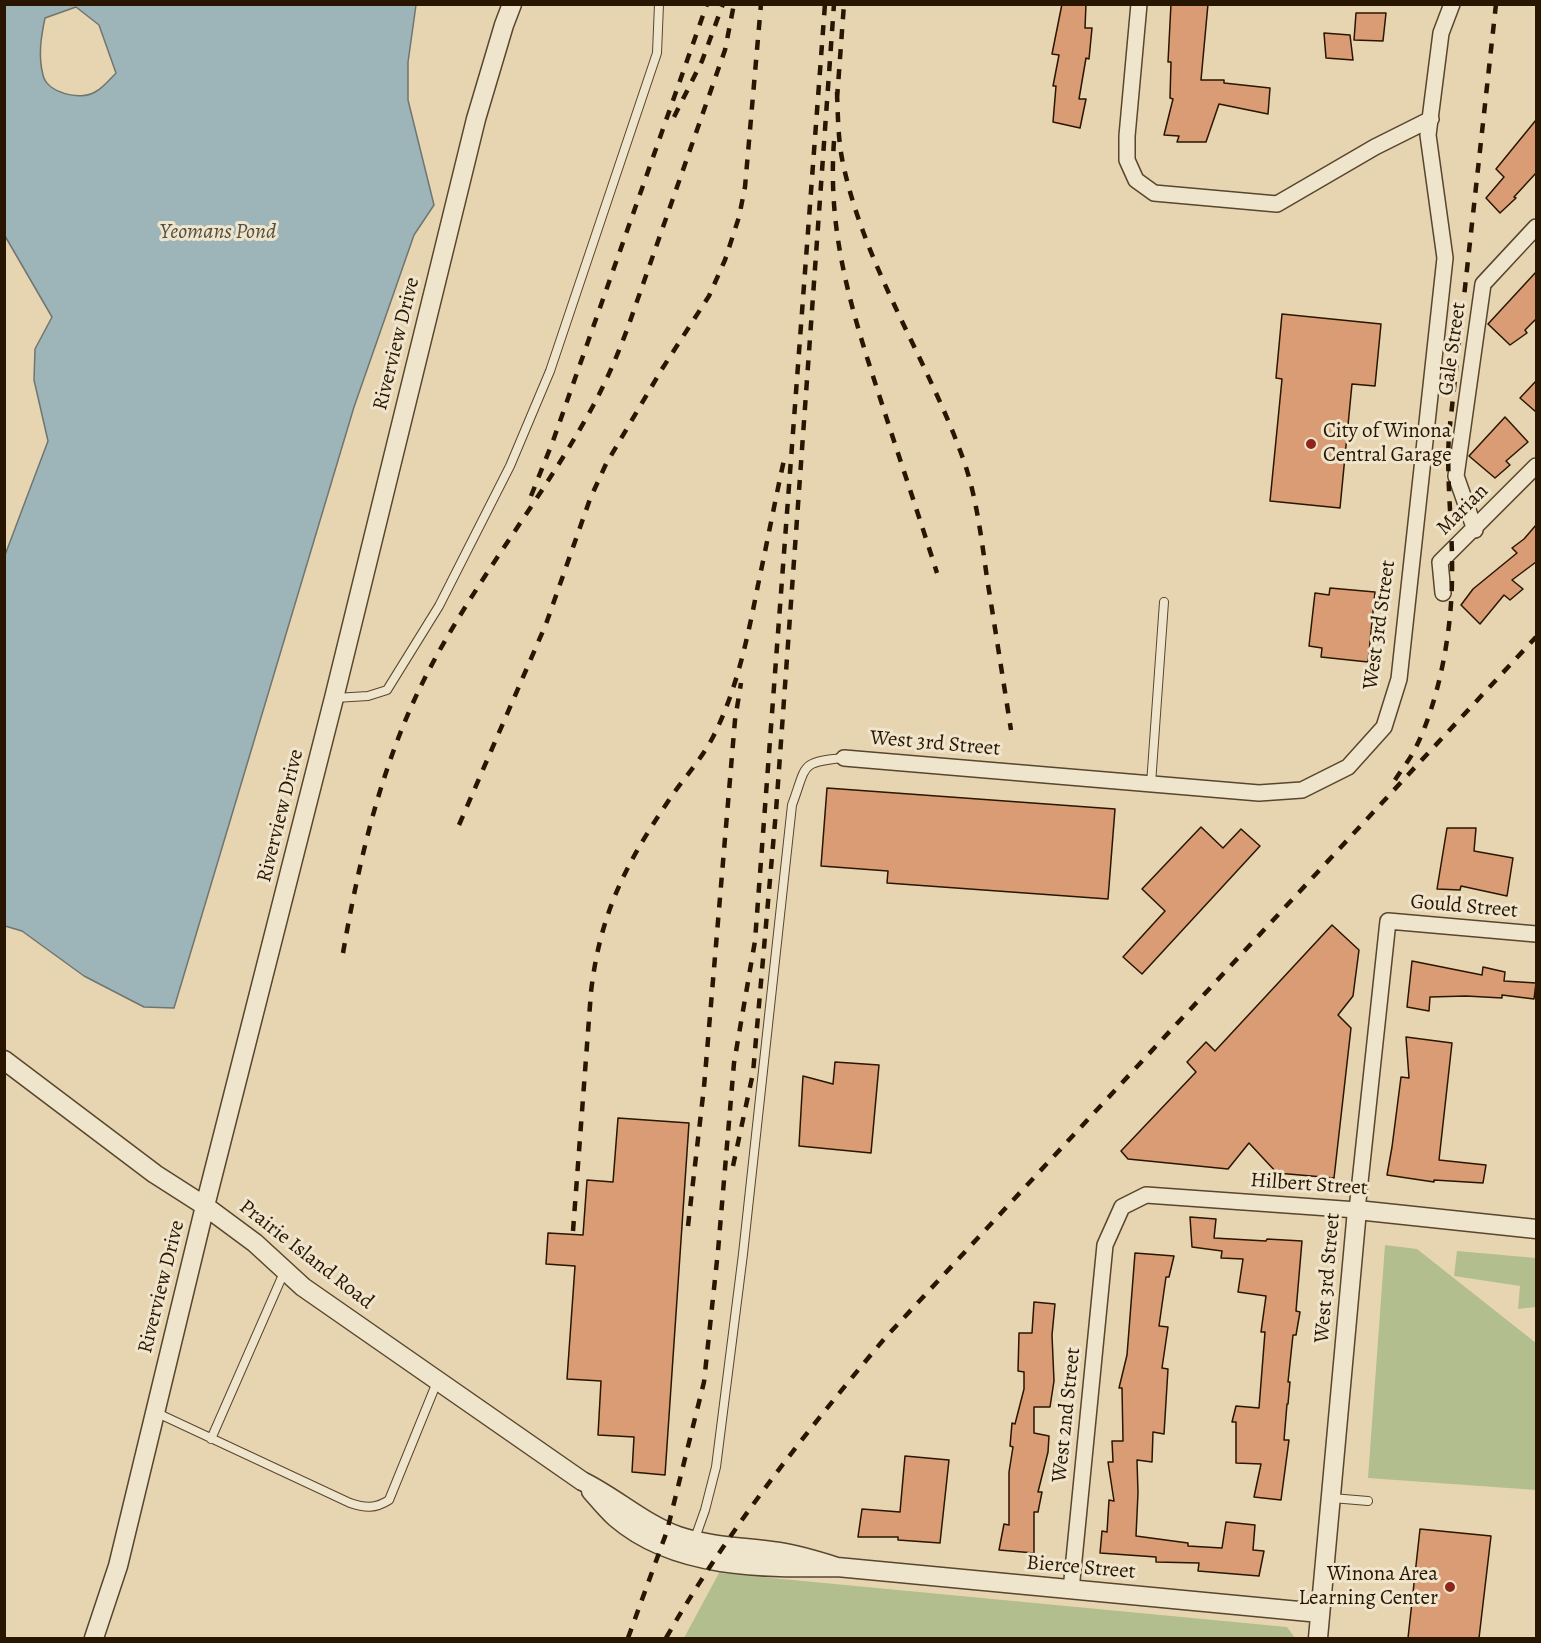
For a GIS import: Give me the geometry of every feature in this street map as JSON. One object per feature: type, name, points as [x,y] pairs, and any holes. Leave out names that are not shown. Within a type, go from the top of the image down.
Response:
[{"type":"street","name":"Riverview Drive","points":[[94,1638],[118,1566],[205,1206],[334,698],[476,119],[512,4]]},
{"type":"street","points":[[1139,4],[1127,136],[1127,160],[1136,180],[1154,193],[1277,204],[1375,147],[1431,119]]},
{"type":"street","name":"West 3rd Street","points":[[844,759],[1259,793],[1302,789],[1348,767],[1384,727],[1400,679],[1445,258],[1428,135],[1441,33],[1452,4]]},
{"type":"street","name":"Gale Street","points":[[1474,530],[1456,477],[1483,284],[1536,227]]},
{"type":"street","name":"Marian","points":[[1443,593],[1440,562],[1536,466]]},
{"type":"street","name":"West 3rd Street","points":[[1318,1638],[1357,1210],[1388,921]]},
{"type":"street","name":"Gould Street","points":[[1388,921],[1536,934]]},
{"type":"street","name":"Prairie Island Road","points":[[4,1060],[155,1174],[205,1206],[255,1243],[303,1287],[582,1481],[616,1518],[655,1542],[691,1548]]},
{"type":"street","name":"Hilbert Street","points":[[1105,1245],[1122,1207],[1146,1195],[1357,1210],[1536,1229]]},
{"type":"street","name":"West 2nd Street","points":[[1071,1590],[1105,1245]]},
{"type":"street","name":"Bierce Street","points":[[691,1548],[723,1547],[780,1552],[837,1567],[1320,1613]]},
{"type":"lane","points":[[334,698],[368,696],[387,690],[439,606],[510,466],[550,370],[657,52],[658,4]]},
{"type":"lane","points":[[1151,784],[1164,602]]},
{"type":"lane","points":[[691,1548],[705,1510],[716,1467],[792,805],[806,766],[816,760],[844,759]]},
{"type":"lane","points":[[211,1439],[285,1270]]},
{"type":"lane","points":[[155,1412],[350,1503],[365,1508],[375,1507],[389,1500],[438,1380]]},
{"type":"lane","points":[[1331,1498],[1368,1501]]},
{"type":"green space","points":[[1385,1245],[1417,1249],[1536,1343],[1536,1490],[1368,1478]]},
{"type":"green space","points":[[1457,1251],[1536,1258],[1536,1307],[1518,1309],[1520,1286],[1454,1276]]},
{"type":"green space","points":[[719,1573],[1287,1627],[1295,1638],[684,1638]]},
{"type":"water","name":"Yeomans Pond","points":[[5,4],[416,5],[408,62],[408,100],[434,205],[414,235],[354,407],[174,1008],[144,1007],[84,976],[22,931],[5,926],[5,555],[48,441],[34,380],[35,349],[52,317],[5,236]],"holes":[[[76,7],[99,25],[116,73],[101,88],[89,95],[65,94],[51,87],[43,75],[40,54],[45,18]]]},
{"type":"building","points":[[1062,4],[1086,4],[1085,28],[1092,28],[1089,59],[1086,58],[1079,99],[1086,99],[1080,128],[1053,122],[1056,86],[1053,86],[1059,55],[1052,54]]},
{"type":"building","points":[[1171,4],[1208,4],[1201,80],[1224,80],[1224,83],[1270,88],[1268,114],[1219,104],[1206,142],[1177,142],[1179,136],[1164,135],[1173,99],[1170,98],[1171,62],[1168,62]]},
{"type":"building","points":[[1356,13],[1386,13],[1383,41],[1354,40]]},
{"type":"building","points":[[1324,33],[1350,35],[1353,60],[1326,58]]},
{"type":"building","points":[[1536,120],[1536,173],[1514,197],[1516,198],[1500,213],[1486,198],[1504,177],[1496,169]]},
{"type":"building","points":[[1536,272],[1536,319],[1525,330],[1527,333],[1510,345],[1488,324]]},
{"type":"building","name":"City of Winona Central Garage","points":[[1282,314],[1381,324],[1375,386],[1352,384],[1340,508],[1270,501],[1282,379],[1276,378]]},
{"type":"building","points":[[1536,381],[1536,412],[1520,398]]},
{"type":"building","points":[[1505,417],[1528,442],[1506,461],[1510,465],[1495,478],[1469,456]]},
{"type":"building","points":[[1536,525],[1536,562],[1512,580],[1523,589],[1510,600],[1504,595],[1480,624],[1461,605],[1473,589],[1517,553],[1512,548],[1524,539]]},
{"type":"building","points":[[1330,588],[1375,592],[1368,662],[1321,657],[1322,648],[1309,646],[1315,593],[1329,595]]},
{"type":"building","points":[[827,788],[1115,809],[1108,899],[887,883],[888,871],[821,866]]},
{"type":"building","points":[[1201,827],[1223,848],[1241,829],[1260,846],[1142,974],[1123,957],[1165,911],[1142,889]]},
{"type":"building","points":[[1447,828],[1476,828],[1474,851],[1513,858],[1507,896],[1461,886],[1460,890],[1437,889]]},
{"type":"building","points":[[1332,925],[1359,950],[1353,996],[1338,1015],[1351,1028],[1334,1178],[1277,1173],[1249,1143],[1228,1169],[1128,1159],[1121,1151],[1196,1072],[1187,1062],[1206,1042],[1215,1051]]},
{"type":"building","points":[[1412,961],[1482,975],[1483,967],[1505,972],[1504,981],[1536,983],[1534,999],[1502,995],[1502,998],[1430,997],[1429,1011],[1407,1007]]},
{"type":"building","points":[[1406,1037],[1452,1043],[1439,1160],[1486,1165],[1483,1183],[1434,1180],[1434,1182],[1387,1175],[1401,1077],[1409,1078]]},
{"type":"building","points":[[835,1062],[879,1065],[871,1153],[799,1146],[803,1076],[833,1084]]},
{"type":"building","points":[[618,1118],[689,1123],[665,1475],[632,1472],[634,1437],[598,1435],[601,1381],[567,1379],[575,1266],[546,1264],[548,1233],[583,1235],[587,1180],[613,1182]]},
{"type":"building","points":[[1190,1217],[1216,1219],[1214,1238],[1302,1241],[1296,1311],[1300,1312],[1296,1335],[1293,1335],[1288,1382],[1290,1382],[1284,1440],[1289,1440],[1281,1500],[1254,1497],[1261,1464],[1236,1463],[1236,1422],[1232,1422],[1236,1406],[1259,1408],[1265,1332],[1261,1332],[1266,1296],[1238,1292],[1243,1259],[1221,1258],[1222,1251],[1192,1247]]},
{"type":"building","points":[[1135,1253],[1174,1256],[1169,1277],[1166,1277],[1159,1326],[1168,1327],[1162,1368],[1168,1369],[1164,1434],[1153,1432],[1152,1462],[1137,1460],[1136,1536],[1188,1543],[1188,1546],[1222,1548],[1226,1522],[1255,1525],[1253,1550],[1264,1551],[1259,1576],[1198,1571],[1199,1563],[1156,1562],[1156,1557],[1100,1553],[1102,1531],[1107,1532],[1109,1500],[1114,1501],[1108,1462],[1113,1462],[1112,1441],[1123,1441],[1122,1388],[1119,1388],[1127,1355]]},
{"type":"building","points":[[1034,1302],[1055,1304],[1052,1335],[1054,1381],[1050,1407],[1034,1407],[1034,1433],[1049,1436],[1048,1452],[1038,1492],[1042,1492],[1038,1512],[1034,1512],[1034,1553],[999,1550],[1004,1524],[1009,1525],[1012,1423],[1015,1424],[1024,1389],[1024,1372],[1018,1371],[1019,1333],[1032,1333]]},
{"type":"building","points":[[905,1456],[949,1460],[940,1543],[898,1540],[898,1537],[858,1537],[862,1509],[900,1512]]},
{"type":"building","name":"Winona Area Learning Center","points":[[1420,1529],[1491,1536],[1479,1638],[1408,1638]]},
{"type":"railway","points":[[531,496],[553,441],[707,4]]},
{"type":"railway","points":[[674,117],[702,61],[723,4]]},
{"type":"railway","points":[[343,953],[357,880],[375,807],[386,771],[413,702],[449,634],[554,472],[608,377],[628,327],[725,50],[734,4]]},
{"type":"railway","points":[[459,825],[546,624],[590,499],[606,464],[662,369],[709,296],[725,260],[739,217],[745,187],[761,4]]},
{"type":"railway","points":[[628,1638],[667,1531],[704,1382],[734,1063],[755,941],[825,4]]},
{"type":"railway","points":[[733,1166],[753,1073],[776,811],[834,4]]},
{"type":"railway","points":[[837,99],[844,4]]},
{"type":"railway","points":[[1395,780],[1415,750],[1432,706],[1443,662],[1450,618],[1452,540],[1448,470],[1449,434],[1496,4]]},
{"type":"railway","points":[[837,92],[841,149],[854,205],[881,277],[947,418],[971,483],[1011,730]]},
{"type":"railway","points":[[834,141],[834,210],[844,275],[861,339],[937,573]]},
{"type":"railway","points":[[573,1231],[591,992],[601,938],[608,914],[627,869],[653,824],[713,737],[729,701],[746,643],[784,460]]},
{"type":"railway","points":[[666,1638],[741,1521],[826,1410],[885,1338],[1536,637]]},
{"type":"railway","points":[[688,1226],[704,1087],[735,720],[741,683]]},
{"type":"place","name":"City of Winona Central Garage","points":[[1311,444]]},
{"type":"place","name":"Winona Area Learning Center","points":[[1450,1587]]}]
